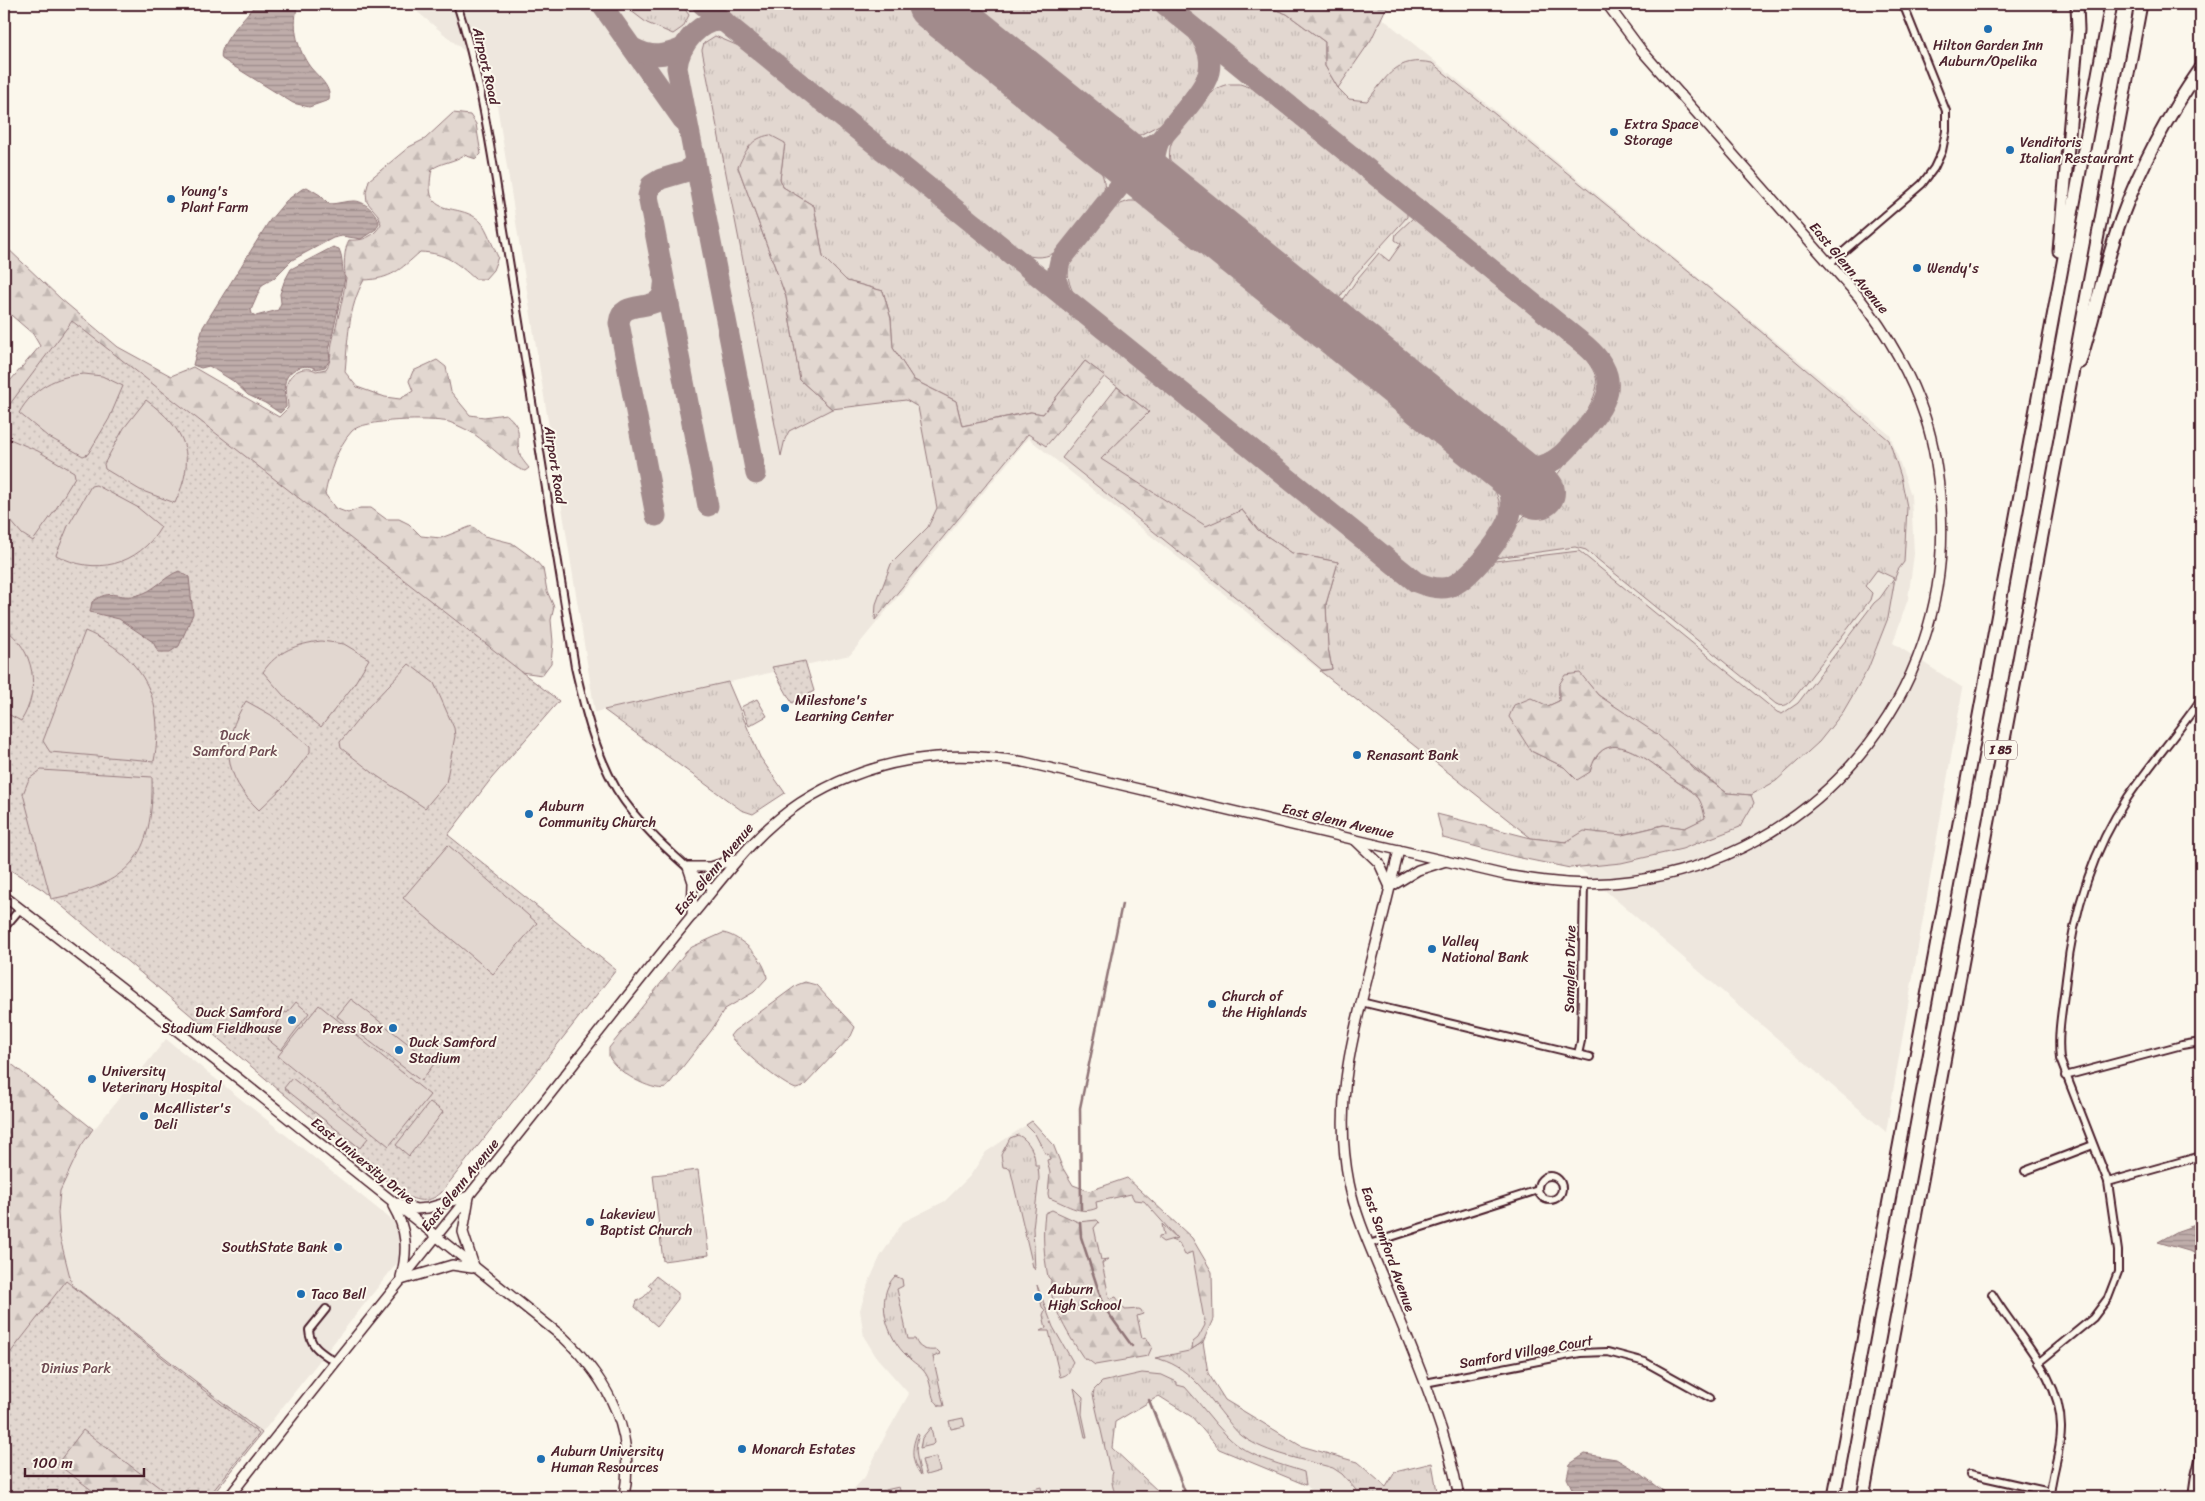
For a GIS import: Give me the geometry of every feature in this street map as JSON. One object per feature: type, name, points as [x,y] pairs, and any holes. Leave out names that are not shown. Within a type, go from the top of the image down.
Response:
[{"type":"highway","points":[[2041,386],[2060,244],[2078,30],[2077,4]]},
{"type":"highway","name":"I 85","points":[[1834,1497],[2111,4]]},
{"type":"highway","name":"I 85","points":[[1863,1497],[2141,4]]},
{"type":"highway","points":[[2065,409],[2129,197],[2170,114],[2201,68]]},
{"type":"main road","name":"East Glenn Avenue","points":[[229,1497],[334,1361],[469,1196],[739,857],[776,820],[823,789],[875,768],[902,761],[939,756],[977,755],[1024,762],[1519,877],[1584,883],[1627,882],[1683,871],[1737,851],[1787,822],[1818,799],[1861,756],[1896,705],[1919,656],[1933,611],[1942,549],[1940,491],[1930,436],[1912,383],[1895,350],[1875,318],[1642,50],[1607,4]]},
{"type":"main road","points":[[1353,838],[1379,863],[1390,887],[1418,870],[1447,861]]},
{"type":"main road","name":"East Samford Avenue","points":[[1399,850],[1349,1051],[1343,1105],[1344,1148],[1349,1185],[1369,1244],[1425,1383],[1448,1452],[1459,1497]]},
{"type":"main road","points":[[692,916],[692,882],[688,867],[711,868],[739,857]]},
{"type":"main road","name":"East University Drive","points":[[4,896],[564,1338],[584,1357],[596,1372],[614,1404],[625,1439],[627,1457],[624,1497]]},
{"type":"main road","points":[[469,1196],[463,1232],[475,1269],[452,1265],[401,1280],[406,1254],[406,1239],[402,1222],[391,1201],[416,1209],[436,1206],[469,1196]]},
{"type":"street","name":"Airport Road","points":[[457,4],[468,40],[483,104],[518,307],[575,668],[585,713],[600,758],[618,791],[634,814],[713,890]]},
{"type":"street","points":[[1829,264],[1922,184],[1934,168],[1944,142],[1946,111],[1903,4]]},
{"type":"street","points":[[2038,1363],[2093,1318],[2108,1298],[2118,1272],[2118,1251],[2108,1182],[2060,1059],[2059,1033],[2070,941],[2088,874],[2115,817],[2129,795],[2171,742],[2201,699]]},
{"type":"street","name":"Samglen Drive","points":[[1578,1054],[1581,1041],[1584,883]]},
{"type":"street","points":[[4,928],[20,909]]},
{"type":"street","points":[[1361,1002],[1590,1057]]},
{"type":"street","points":[[2066,1076],[2182,1045],[2201,1042]]},
{"type":"street","points":[[2025,1171],[2093,1145]]},
{"type":"street","points":[[2108,1182],[2201,1156]]},
{"type":"street","points":[[1369,1244],[1538,1190]]},
{"type":"street","points":[[1970,1474],[2050,1495],[2060,1449],[2061,1422],[2052,1386],[1992,1294]]},
{"type":"street","points":[[326,1309],[309,1330],[309,1341],[316,1349],[334,1361]]},
{"type":"street","name":"Samford Village Court","points":[[1425,1383],[1580,1353],[1608,1352],[1645,1362],[1710,1398]]},
{"type":"street","points":[[2192,1497],[2201,1451]]},
{"type":"shaded area","points":[[256,4],[298,4],[295,27],[298,42],[308,64],[326,85],[329,100],[309,107],[293,103],[222,59],[221,53],[228,39]]},
{"type":"shaded area","points":[[408,4],[1365,4],[1890,435],[1911,495],[1914,554],[1908,599],[1893,643],[1963,688],[1886,1132],[1564,855],[1548,852],[1028,438],[850,655],[595,712],[492,74]]},
{"type":"shaded area","points":[[307,187],[320,195],[329,204],[357,201],[366,205],[373,211],[379,223],[376,229],[361,239],[342,236],[333,238],[292,260],[274,278],[262,285],[251,310],[252,314],[256,316],[278,310],[281,303],[280,294],[291,269],[333,247],[339,249],[345,278],[329,350],[330,360],[325,367],[316,369],[307,366],[298,368],[289,374],[284,386],[286,407],[280,413],[248,395],[233,381],[209,366],[201,368],[193,365],[203,327],[270,220],[286,201]]},
{"type":"shaded area","points":[[179,571],[189,577],[193,614],[179,646],[170,652],[158,652],[153,642],[119,619],[90,612],[92,602],[105,595],[138,595]]},
{"type":"shaded area","points":[[166,1039],[393,1221],[402,1237],[401,1258],[262,1433],[72,1285],[64,1260],[58,1213],[60,1191],[81,1146]]},
{"type":"shaded area","name":"Auburn High School","points":[[1032,1121],[1053,1144],[1072,1185],[1089,1191],[1127,1178],[1192,1238],[1212,1272],[1213,1319],[1203,1342],[1208,1373],[1225,1399],[1301,1446],[1357,1462],[1386,1487],[1395,1472],[1432,1463],[1438,1497],[1319,1497],[1306,1485],[1219,1449],[1192,1417],[1159,1396],[1115,1422],[1112,1448],[1162,1497],[846,1497],[865,1477],[909,1394],[877,1358],[864,1337],[860,1310],[868,1284],[880,1257],[903,1222],[945,1201],[970,1176],[986,1152]]},
{"type":"shaded area","points":[[2201,1223],[2201,1258],[2192,1252],[2158,1242],[2178,1231]]},
{"type":"shaded area","points":[[1585,1454],[1616,1459],[1641,1474],[1671,1497],[1576,1497],[1567,1478],[1570,1464]]},
{"type":"green space","points":[[622,4],[681,4],[689,15],[683,27],[673,34],[647,23]]},
{"type":"green space","points":[[713,4],[904,4],[1095,159],[1104,179],[1104,192],[1101,200],[1094,211],[1058,251],[1041,257],[1019,253]]},
{"type":"green space","points":[[960,4],[1149,4],[1188,35],[1196,47],[1200,58],[1199,71],[1194,83],[1161,124],[1140,135],[1127,135],[1116,130]]},
{"type":"green space","points":[[1177,4],[1260,4],[1287,14],[1325,42],[1325,66],[1338,88],[1349,99],[1367,101],[1387,76],[1401,65],[1410,62],[1432,63],[1726,302],[1889,440],[1901,477],[1907,507],[1904,562],[1895,578],[1888,618],[1868,669],[1843,712],[1819,742],[1776,781],[1751,795],[1727,793],[1598,695],[1587,682],[1559,685],[1559,701],[1548,706],[1531,751],[1564,767],[1590,772],[1596,757],[1605,749],[1615,746],[1626,749],[1638,754],[1694,793],[1702,803],[1706,818],[1685,828],[1663,825],[1622,835],[1584,832],[1566,842],[1531,838],[1320,671],[1332,669],[1328,648],[1326,604],[1338,562],[1292,553],[1258,530],[1242,510],[1206,527],[1100,459],[1149,412],[1085,361],[1043,414],[1030,412],[962,426],[956,401],[914,380],[893,348],[891,319],[883,291],[847,281],[823,257],[814,206],[783,187],[780,179],[785,143],[738,167],[786,297],[800,380],[832,409],[789,431],[781,456],[702,50],[704,43],[715,36],[741,47],[796,88],[1412,587],[1435,595],[1445,595],[1462,587],[1486,562],[1579,551],[1777,712],[1782,714],[1798,703],[1894,578],[1877,570],[1865,586],[1872,593],[1870,600],[1795,697],[1789,703],[1782,706],[1776,704],[1586,550],[1575,547],[1496,558],[1493,555],[1611,407],[1614,380],[1607,357],[1596,343]]},
{"type":"green space","points":[[1260,4],[1388,4],[1371,40],[1338,88],[1325,66],[1325,42],[1287,14]]},
{"type":"green space","points":[[1229,84],[1240,84],[1252,88],[1407,213],[1407,217],[1354,276],[1338,300],[1332,304],[1179,181],[1173,170],[1170,162],[1170,148],[1176,134],[1205,98],[1219,87]]},
{"type":"green space","points":[[453,113],[470,115],[476,124],[481,154],[476,159],[464,155],[432,169],[430,186],[432,197],[444,207],[472,215],[481,222],[498,257],[493,270],[485,279],[475,279],[451,260],[437,254],[420,252],[395,272],[381,278],[364,280],[352,313],[345,372],[357,387],[385,397],[400,399],[413,391],[409,381],[413,371],[437,360],[446,367],[451,392],[470,415],[484,417],[506,414],[512,420],[518,429],[518,448],[529,468],[525,471],[519,469],[476,435],[449,422],[398,420],[369,424],[352,431],[334,461],[325,494],[335,508],[348,513],[360,508],[371,508],[386,519],[399,519],[409,524],[421,536],[441,538],[472,526],[484,536],[512,543],[534,559],[543,569],[547,591],[554,607],[551,620],[553,642],[551,663],[542,675],[514,671],[4,422],[4,388],[40,346],[33,334],[4,309],[4,245],[61,299],[118,347],[171,376],[193,367],[279,417],[288,408],[286,387],[291,376],[303,369],[316,371],[326,369],[329,363],[346,278],[344,259],[347,244],[349,240],[359,240],[371,235],[381,224],[378,215],[367,202],[366,192],[369,180],[409,147],[425,139]]},
{"type":"green space","points":[[770,135],[785,143],[780,179],[783,187],[814,206],[823,257],[847,281],[883,291],[891,319],[893,348],[914,380],[956,401],[962,426],[1031,412],[1043,414],[1085,361],[1105,376],[1046,446],[1028,434],[875,620],[876,604],[891,564],[928,527],[937,508],[918,407],[906,400],[832,409],[800,380],[786,297],[738,167],[747,150],[754,142]]},
{"type":"green space","points":[[1129,201],[1141,201],[1153,206],[1487,477],[1497,496],[1500,506],[1500,517],[1489,541],[1467,567],[1454,577],[1444,580],[1416,575],[1077,300],[1069,280],[1068,271],[1071,260],[1086,238],[1108,212]]},
{"type":"green space","points":[[1413,218],[1585,358],[1592,369],[1597,382],[1596,391],[1585,414],[1568,436],[1549,452],[1533,457],[1523,456],[1514,452],[1337,309],[1358,278],[1379,253],[1389,261],[1401,244],[1395,240],[1396,234]]},
{"type":"green space","name":"Duck Samford Park","points":[[72,321],[559,701],[491,779],[448,835],[616,970],[441,1193],[431,1199],[418,1200],[403,1195],[43,890],[4,866],[4,412]]},
{"type":"green space","points":[[84,374],[102,376],[123,386],[109,419],[88,454],[83,456],[47,436],[19,413],[31,397],[46,385],[64,377]]},
{"type":"green space","points":[[1117,387],[1149,412],[1101,459],[1206,526],[1242,510],[1258,530],[1292,553],[1338,562],[1326,604],[1328,648],[1332,669],[1322,670],[1239,600],[1062,458]]},
{"type":"green space","points":[[146,400],[171,422],[179,433],[184,445],[186,471],[175,503],[140,490],[105,469],[104,464],[124,428]]},
{"type":"green space","points":[[5,437],[38,451],[74,472],[75,477],[54,512],[33,541],[22,534],[4,513]]},
{"type":"green space","points":[[96,485],[137,507],[161,527],[140,551],[128,559],[100,566],[86,565],[56,555],[68,526],[91,486]]},
{"type":"green space","points":[[4,628],[23,647],[32,671],[33,684],[31,696],[21,721],[4,712]]},
{"type":"green space","points":[[85,631],[105,641],[122,653],[135,666],[145,682],[152,699],[156,718],[157,739],[154,761],[50,752],[43,741]]},
{"type":"green space","points":[[321,641],[344,644],[369,659],[353,686],[321,727],[283,695],[263,672],[275,659],[288,650],[304,644]]},
{"type":"green space","points":[[805,661],[814,691],[792,703],[772,667]]},
{"type":"green space","points":[[409,664],[434,683],[454,728],[455,736],[446,783],[425,808],[377,776],[341,748],[340,742],[369,706]]},
{"type":"green space","points":[[1580,673],[1598,695],[1657,734],[1694,769],[1727,793],[1751,795],[1754,803],[1740,827],[1682,849],[1621,863],[1570,868],[1516,857],[1443,838],[1437,814],[1531,838],[1566,842],[1584,831],[1622,835],[1664,825],[1685,828],[1705,818],[1700,801],[1694,793],[1638,754],[1626,749],[1615,746],[1605,749],[1596,757],[1590,772],[1577,780],[1564,767],[1531,751],[1509,717],[1514,705],[1531,698],[1548,706],[1559,701],[1559,685],[1565,675]]},
{"type":"green space","points":[[728,682],[760,757],[785,793],[753,814],[741,810],[604,710]]},
{"type":"green space","points":[[757,699],[767,716],[749,726],[741,707]]},
{"type":"green space","points":[[246,701],[271,715],[310,746],[310,752],[283,787],[259,810],[238,784],[229,758],[232,731]]},
{"type":"green space","points":[[41,770],[152,777],[148,828],[141,847],[132,863],[118,875],[100,885],[78,893],[51,899],[23,794],[29,779]]},
{"type":"green space","points":[[448,845],[537,923],[493,974],[403,898]]},
{"type":"green space","points":[[723,933],[737,939],[751,950],[766,971],[767,978],[754,992],[725,1009],[711,1031],[666,1088],[643,1084],[626,1074],[612,1062],[609,1056],[609,1048],[686,952],[692,947]]},
{"type":"green space","points":[[805,982],[816,985],[855,1027],[851,1036],[803,1087],[796,1089],[781,1081],[761,1066],[730,1036],[734,1031],[797,985]]},
{"type":"green space","name":"Duck Samford Stadium","points":[[351,999],[434,1064],[421,1081],[337,1016]]},
{"type":"green space","name":"Duck Samford Stadium Fieldhouse","points":[[296,1002],[309,1013],[281,1050],[267,1039],[285,1012],[287,1013]]},
{"type":"green space","points":[[319,1005],[430,1095],[389,1146],[278,1056]]},
{"type":"green space","name":"Dinius Park","points":[[4,1058],[93,1129],[81,1146],[60,1191],[58,1213],[60,1238],[72,1285],[262,1433],[211,1497],[4,1497]]},
{"type":"green space","points":[[292,1078],[368,1138],[360,1148],[284,1088]]},
{"type":"green space","name":"Duck Samford Stadium","points":[[430,1102],[443,1112],[409,1156],[396,1145]]},
{"type":"green space","points":[[1032,1121],[1053,1144],[1062,1167],[1073,1185],[1089,1191],[1127,1178],[1192,1238],[1212,1272],[1213,1319],[1203,1342],[1192,1349],[1193,1342],[1198,1338],[1205,1325],[1192,1252],[1185,1255],[1179,1243],[1171,1240],[1177,1238],[1144,1201],[1134,1200],[1131,1194],[1096,1202],[1097,1208],[1085,1211],[1049,1198],[1050,1173],[1047,1160],[1050,1159],[1035,1134],[1026,1125]]},
{"type":"green space","points":[[1018,1135],[1031,1148],[1035,1165],[1038,1165],[1039,1178],[1033,1228],[1035,1270],[1010,1168],[1003,1167],[1001,1155],[1010,1138]]},
{"type":"green space","points":[[698,1170],[709,1255],[663,1261],[653,1175]]},
{"type":"green space","points":[[1052,1210],[1078,1222],[1097,1220],[1099,1222],[1094,1228],[1101,1260],[1108,1259],[1102,1263],[1109,1297],[1110,1299],[1116,1297],[1125,1310],[1141,1310],[1143,1314],[1137,1316],[1142,1338],[1146,1337],[1152,1347],[1148,1356],[1095,1365],[1087,1359],[1085,1360],[1067,1332],[1057,1310],[1051,1289],[1051,1280],[1048,1277],[1045,1261],[1044,1221],[1045,1213]]},
{"type":"green space","points":[[1162,1224],[1177,1238],[1163,1242],[1159,1239],[1159,1236],[1164,1235]]},
{"type":"green space","points":[[656,1276],[678,1293],[678,1299],[657,1326],[635,1307],[637,1301],[644,1297],[652,1288],[648,1285]]},
{"type":"green space","points":[[895,1276],[902,1279],[903,1286],[897,1289],[908,1339],[915,1339],[923,1349],[937,1350],[941,1354],[933,1357],[944,1406],[939,1406],[934,1400],[926,1374],[900,1348],[889,1329],[884,1306],[885,1295]]},
{"type":"green space","name":"Dinius Park","points":[[66,1281],[259,1434],[208,1497],[172,1497],[83,1430],[57,1464],[101,1497],[4,1497],[4,1361]]},
{"type":"green space","points":[[1037,1285],[1053,1327],[1073,1362],[1069,1373],[1064,1376],[1060,1377],[1049,1331],[1040,1331],[1046,1328],[1043,1315],[1045,1310],[1042,1307]]},
{"type":"green space","points":[[1203,1342],[1208,1373],[1225,1400],[1301,1446],[1357,1462],[1386,1487],[1395,1472],[1432,1463],[1438,1497],[1362,1497],[1342,1474],[1333,1468],[1274,1452],[1242,1436],[1194,1380],[1177,1366],[1155,1358],[1189,1351]]},
{"type":"green space","points":[[1142,1373],[1162,1375],[1177,1382],[1177,1385],[1185,1387],[1222,1431],[1236,1444],[1263,1459],[1304,1472],[1306,1485],[1219,1449],[1192,1417],[1159,1396],[1115,1422],[1112,1448],[1162,1497],[1118,1497],[1112,1485],[1113,1472],[1110,1470],[1093,1395],[1094,1390],[1102,1382]]},
{"type":"green space","points":[[1074,1388],[1083,1397],[1082,1414],[1087,1437],[1085,1437]]},
{"type":"green space","points":[[963,1418],[965,1426],[951,1429],[949,1421]]},
{"type":"green space","points":[[931,1427],[934,1443],[920,1448],[922,1438]]},
{"type":"green space","points":[[917,1434],[919,1435],[916,1445],[921,1475],[915,1465],[913,1455]]},
{"type":"green space","points":[[936,1457],[940,1471],[926,1475],[922,1460]]},
{"type":"green space","points":[[899,1487],[902,1497],[853,1497]]},
{"type":"green space","points":[[1041,1487],[1043,1497],[1013,1497],[1021,1494],[1022,1496],[1026,1495],[1026,1491]]},
{"type":"waterway","points":[[1081,1209],[1080,1108],[1122,904]]},
{"type":"waterway","points":[[1080,1222],[1081,1237],[1104,1307],[1132,1346]]},
{"type":"waterway","points":[[1149,1400],[1187,1497]]},
{"type":"taxiway","points":[[601,4],[683,120]]},
{"type":"taxiway","points":[[702,4],[1416,582],[1436,588],[1449,587],[1467,576],[1495,543],[1503,531],[1511,512],[1508,486],[1498,461]]},
{"type":"taxiway","points":[[1164,4],[1586,346],[1598,358],[1605,370],[1608,392],[1597,413],[1568,448],[1556,459],[1541,466],[1523,466],[1498,461]]},
{"type":"taxiway","points":[[725,22],[716,21],[700,28],[693,34],[682,51],[677,68],[756,474]]},
{"type":"taxiway","points":[[1159,186],[1154,163],[1159,141],[1195,98],[1209,72],[1210,62],[1208,53],[1200,35]]},
{"type":"taxiway","points":[[633,48],[652,55],[670,53],[683,48]]},
{"type":"taxiway","points":[[1112,148],[1131,151],[1147,147],[1159,141]]},
{"type":"taxiway","points":[[1061,294],[1056,279],[1060,261],[1123,182],[1124,170],[1112,148]]},
{"type":"taxiway","points":[[695,157],[688,171],[661,179],[651,185],[648,196],[708,506]]},
{"type":"taxiway","points":[[656,516],[619,323],[622,314],[627,310],[657,301],[662,295],[664,285]]},
{"type":"runway","points":[[934,4],[1538,492]]},
{"type":"place","name":"Hilton Garden Inn Auburn/Opelika","points":[[1988,29]]},
{"type":"place","name":"Extra Space Storage","points":[[1614,132]]},
{"type":"place","name":"Venditoris Italian Restaurant","points":[[2010,150]]},
{"type":"place","name":"Young's Plant Farm","points":[[171,199]]},
{"type":"place","name":"Wendy's","points":[[1917,268]]},
{"type":"place","name":"Milestone's Learning Center","points":[[785,708]]},
{"type":"place","name":"Renasant Bank","points":[[1357,755]]},
{"type":"place","name":"Auburn Community Church","points":[[529,814]]},
{"type":"place","name":"Valley National Bank","points":[[1432,949]]},
{"type":"place","name":"Church of the Highlands","points":[[1212,1004]]},
{"type":"place","name":"Duck Samford Stadium Fieldhouse","points":[[292,1020]]},
{"type":"place","name":"Press Box","points":[[393,1028]]},
{"type":"place","name":"Duck Samford Stadium","points":[[399,1050]]},
{"type":"place","name":"University Veterinary Hospital","points":[[92,1079]]},
{"type":"place","name":"McAllister's Deli","points":[[144,1116]]},
{"type":"place","name":"Lakeview Baptist Church","points":[[590,1222]]},
{"type":"place","name":"SouthState Bank","points":[[338,1247]]},
{"type":"place","name":"Taco Bell","points":[[301,1294]]},
{"type":"place","name":"Auburn High School","points":[[1038,1297]]},
{"type":"place","name":"Monarch Estates","points":[[742,1449]]},
{"type":"place","name":"Auburn University Human Resources","points":[[541,1459]]}]
